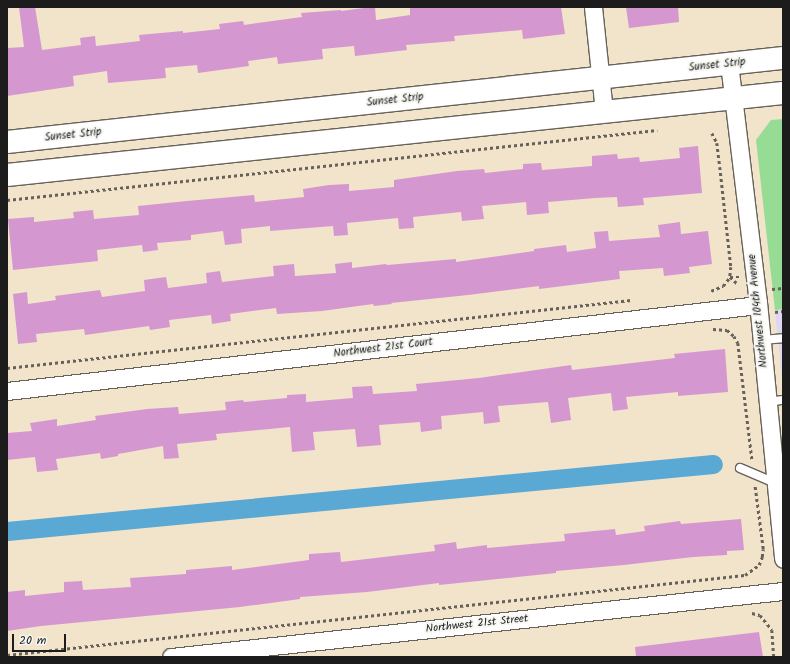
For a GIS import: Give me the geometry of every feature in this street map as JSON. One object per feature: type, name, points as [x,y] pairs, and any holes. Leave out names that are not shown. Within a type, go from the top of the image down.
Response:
[{"type":"street","points":[[593,7],[604,111]]},
{"type":"street","name":"Sunset Strip","points":[[7,142],[783,58]]},
{"type":"street","name":"Northwest 104th Avenue","points":[[729,63],[762,340],[775,401],[776,483],[783,559]]},
{"type":"street","points":[[7,175],[783,93]]},
{"type":"street","name":"Northwest 21st Court","points":[[7,391],[758,305]]},
{"type":"street","name":"Northwest 21st Street","points":[[171,657],[783,591]]},
{"type":"lane","points":[[762,340],[783,338]]},
{"type":"lane","points":[[740,468],[776,483]]},
{"type":"path","points":[[7,200],[657,130]]},
{"type":"path","points":[[712,133],[717,143],[720,168]]},
{"type":"path","points":[[703,292],[718,289],[730,277]]},
{"type":"path","points":[[7,368],[632,300]]},
{"type":"path","points":[[7,655],[745,575],[759,564],[762,549],[738,343],[734,336],[727,330],[706,330]]},
{"type":"path","points":[[749,612],[760,615],[772,630],[774,657]]},
{"type":"shaded area","points":[[783,309],[783,387],[775,310]]},
{"type":"green space","points":[[783,119],[783,309],[775,310],[756,140],[771,120]]},
{"type":"building","points":[[19,7],[35,7],[42,50],[81,45],[80,38],[95,36],[96,46],[140,41],[139,35],[183,31],[183,33],[220,29],[219,24],[243,21],[244,25],[302,17],[301,13],[341,11],[372,7],[375,7],[376,20],[410,15],[410,7],[561,7],[565,34],[523,39],[522,30],[454,36],[455,41],[406,45],[407,50],[355,56],[354,46],[322,49],[323,59],[278,64],[277,57],[248,61],[249,66],[198,73],[197,65],[165,68],[166,78],[108,83],[107,71],[73,76],[74,86],[7,96],[7,48],[24,47]]},
{"type":"building","points":[[626,7],[678,7],[679,22],[629,28]]},
{"type":"building","points":[[698,146],[702,193],[643,198],[644,205],[618,207],[617,197],[548,202],[549,213],[527,215],[526,202],[482,206],[484,219],[462,221],[461,212],[413,217],[414,228],[399,229],[398,218],[347,223],[348,235],[334,236],[333,226],[270,231],[270,226],[241,229],[242,243],[225,245],[223,231],[191,235],[191,240],[157,243],[158,250],[143,252],[142,245],[97,250],[98,261],[13,270],[8,219],[34,217],[34,222],[74,218],[73,212],[93,210],[94,219],[139,215],[138,206],[254,195],[255,202],[304,197],[303,189],[349,184],[349,191],[394,187],[394,180],[457,171],[484,169],[485,173],[523,169],[523,164],[541,163],[542,170],[592,166],[592,156],[617,154],[618,159],[639,157],[640,162],[680,158],[679,148]]},
{"type":"building","points":[[680,222],[681,234],[708,231],[712,264],[689,267],[690,273],[664,276],[663,268],[619,271],[620,279],[539,289],[539,286],[374,306],[373,304],[322,311],[277,314],[276,308],[230,314],[231,321],[212,324],[211,315],[169,320],[170,327],[150,330],[149,326],[85,335],[84,329],[36,334],[37,342],[18,344],[13,294],[27,292],[28,304],[56,300],[55,296],[100,290],[102,297],[145,291],[144,280],[166,277],[168,288],[207,283],[206,273],[220,271],[222,282],[274,276],[273,266],[294,264],[295,276],[336,273],[335,264],[352,262],[352,268],[456,259],[456,262],[566,245],[567,252],[596,248],[594,232],[608,231],[609,241],[660,237],[658,225]]},
{"type":"building","points":[[725,349],[728,392],[678,396],[678,392],[626,397],[628,409],[613,411],[611,393],[568,398],[571,420],[551,423],[548,402],[498,406],[500,422],[484,424],[483,412],[441,416],[442,429],[421,432],[420,422],[379,425],[381,445],[357,447],[355,429],[313,432],[315,450],[292,452],[290,427],[216,434],[217,440],[177,444],[179,458],[164,459],[163,446],[118,454],[118,456],[101,459],[100,453],[56,459],[58,470],[37,472],[35,457],[7,460],[7,433],[32,431],[30,423],[57,419],[57,426],[96,420],[95,416],[147,409],[178,407],[179,414],[226,410],[225,402],[243,400],[244,402],[287,398],[287,395],[306,394],[306,402],[353,398],[352,387],[372,386],[373,394],[417,391],[416,384],[479,378],[571,365],[572,370],[675,358],[674,354]]},
{"type":"building","points":[[741,519],[744,550],[727,551],[727,555],[556,571],[556,573],[439,585],[439,583],[367,592],[300,597],[300,599],[240,607],[41,626],[7,631],[7,592],[25,590],[25,596],[64,592],[64,582],[82,581],[83,590],[131,587],[130,578],[186,574],[186,570],[232,566],[232,570],[309,560],[309,554],[340,552],[341,562],[435,551],[434,545],[456,542],[457,549],[487,545],[487,548],[565,541],[564,534],[615,529],[616,535],[645,531],[644,526],[680,521],[681,524]]},
{"type":"building","points":[[759,632],[763,657],[636,657],[635,647]]},
{"type":"waterway","points":[[7,531],[713,464]]}]
